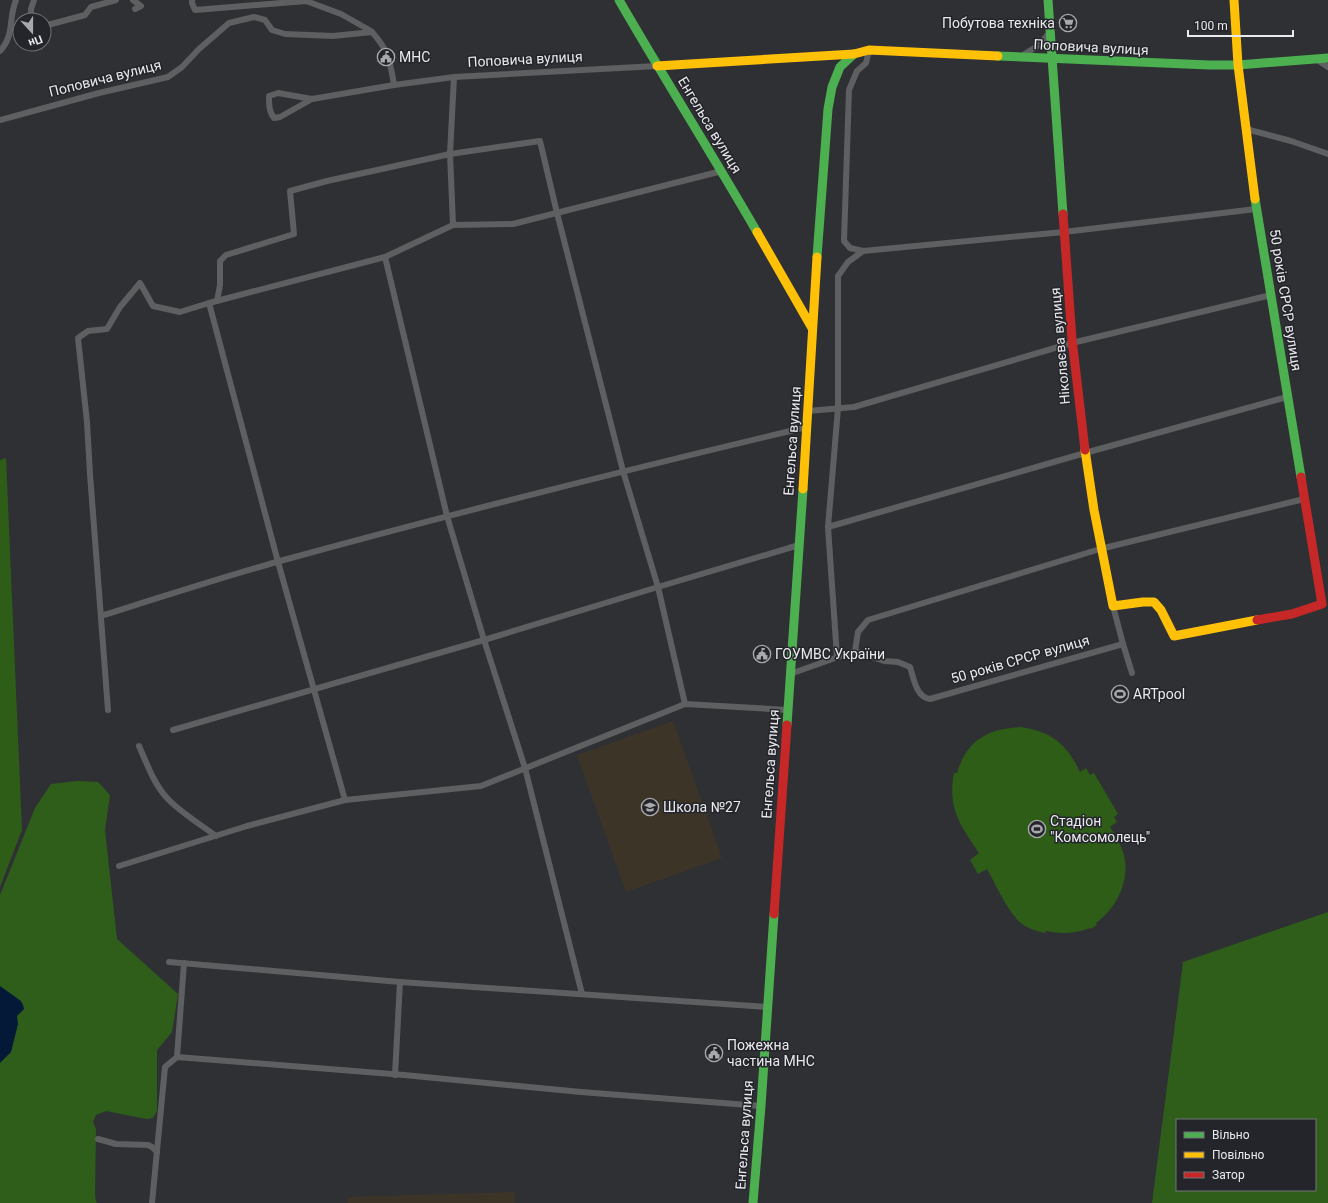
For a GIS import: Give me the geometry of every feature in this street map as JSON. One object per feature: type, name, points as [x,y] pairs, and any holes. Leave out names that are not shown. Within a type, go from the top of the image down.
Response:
[{"type":"street","points":[[0,51],[8,41],[11,33],[13,8],[16,0]]},
{"type":"street","points":[[31,12],[34,0]]},
{"type":"street","points":[[52,24],[85,15],[92,7],[116,0]]},
{"type":"street","points":[[133,0],[141,6],[135,9]]},
{"type":"street","points":[[192,0],[196,10],[306,1],[341,14],[372,32],[381,43],[390,60],[394,85]]},
{"type":"street","name":"Енгельса вулиця","points":[[619,0],[657,66],[722,170],[812,328]]},
{"type":"street","name":"Ніколаєва вулиця","points":[[1048,0],[1072,343],[1085,454],[1100,549],[1113,606]]},
{"type":"street","name":"50 років СРСР вулиця","points":[[1113,606],[1154,602],[1161,610],[1174,636],[1292,614],[1322,604],[1256,209],[1238,65],[1234,0]]},
{"type":"street","name":"Поповича вулиця","points":[[0,120],[99,93],[168,77],[182,67],[199,49],[229,23],[248,18],[254,17],[265,20],[272,30],[286,34],[333,36],[372,32]]},
{"type":"street","points":[[1020,57],[1039,45],[1050,31]]},
{"type":"street","points":[[869,50],[866,64],[857,71],[849,90],[844,241],[850,248],[863,251],[1064,232],[1256,209]]},
{"type":"street","name":"Поповича вулиця","points":[[312,99],[278,93],[269,96],[271,114],[274,118],[280,117],[312,99],[394,85],[454,77],[854,54],[869,50],[1174,64],[1238,65],[1328,58]]},
{"type":"street","name":"Енгельса вулиця","points":[[753,1203],[761,1106],[807,427],[812,328],[828,109],[832,87],[840,67],[854,54]]},
{"type":"street","points":[[1315,59],[1328,67]]},
{"type":"street","points":[[453,225],[450,154],[454,77]]},
{"type":"street","points":[[1246,129],[1292,141],[1328,154]]},
{"type":"street","points":[[217,301],[220,284],[220,261],[226,255],[294,234],[290,191],[450,154],[540,141],[556,214],[623,471],[658,587],[685,704]]},
{"type":"street","points":[[108,710],[87,422],[78,338],[88,331],[107,329],[120,307],[140,283],[153,306],[180,312],[385,257],[453,225],[513,224],[722,170]]},
{"type":"street","points":[[837,657],[828,527],[838,408],[838,276],[848,262],[863,251]]},
{"type":"street","points":[[385,257],[447,516],[484,640],[525,768],[582,994]]},
{"type":"street","points":[[808,411],[854,407],[1072,343],[1271,295]]},
{"type":"street","points":[[209,303],[278,562],[345,800]]},
{"type":"street","points":[[828,527],[1287,397]]},
{"type":"street","points":[[101,616],[278,562],[447,516],[623,471],[807,427]]},
{"type":"street","points":[[790,674],[855,651],[858,632],[868,620],[1100,549],[1304,499]]},
{"type":"street","points":[[173,730],[484,640],[799,546]]},
{"type":"street","points":[[1113,606],[1122,644],[1132,673]]},
{"type":"street","name":"50 років СРСР вулиця","points":[[855,651],[884,661],[898,662],[910,667],[919,693],[924,698],[930,699],[1122,644]]},
{"type":"street","points":[[119,866],[246,826],[345,800],[481,786],[685,704],[788,710]]},
{"type":"street","points":[[139,746],[154,779],[167,797],[216,836]]},
{"type":"street","points":[[169,962],[400,982],[767,1007]]},
{"type":"street","points":[[177,1058],[184,963]]},
{"type":"street","points":[[395,1075],[400,982]]},
{"type":"street","points":[[152,1203],[165,1067],[177,1058],[761,1106]]},
{"type":"street","points":[[98,1139],[116,1144],[148,1145],[157,1152]]},
{"type":"shaded area","name":"Школа №27","points":[[673,721],[722,858],[626,892],[577,755]]},
{"type":"shaded area","points":[[515,1192],[515,1203],[348,1203],[348,1197]]},
{"type":"green space","points":[[6,458],[22,830],[0,887],[0,460]]},
{"type":"green space","name":"Стадіон \"Комсомолець\"","points":[[1020,727],[1041,732],[1057,740],[1070,754],[1080,772],[1086,768],[1090,775],[1094,773],[1118,814],[1114,817],[1117,822],[1110,827],[1120,844],[1124,855],[1125,874],[1123,884],[1116,901],[1096,923],[1097,925],[1091,929],[1068,933],[1046,931],[1045,933],[1025,926],[1017,919],[1007,906],[987,869],[978,874],[970,860],[979,853],[961,825],[954,807],[952,785],[954,773],[957,773],[966,752],[980,738],[998,730]]},
{"type":"green space","points":[[77,781],[98,782],[110,795],[105,830],[117,939],[178,994],[172,1032],[157,1050],[157,1111],[153,1118],[146,1119],[106,1111],[96,1115],[93,1122],[96,1129],[95,1195],[96,1202],[98,1203],[0,1203],[0,895],[35,808],[51,784]]},
{"type":"green space","points":[[1328,912],[1328,1203],[1152,1203],[1183,962]]},
{"type":"water","points":[[0,986],[21,1001],[24,1009],[17,1016],[18,1024],[11,1052],[0,1063]]},
{"type":"traffic: fast","points":[[619,0],[757,232]]},
{"type":"traffic: fast","points":[[1048,0],[1063,214]]},
{"type":"traffic: fast","points":[[817,257],[828,109],[832,87],[840,67],[854,54]]},
{"type":"traffic: fast","points":[[998,56],[1209,65],[1238,65],[1328,58]]},
{"type":"traffic: fast","points":[[1255,199],[1301,477]]},
{"type":"traffic: fast","points":[[787,725],[803,489]]},
{"type":"traffic: fast","points":[[753,1203],[774,914]]},
{"type":"traffic: slow","points":[[1234,0],[1238,65],[1255,199]]},
{"type":"traffic: slow","points":[[657,66],[854,54],[869,50],[998,56]]},
{"type":"traffic: slow","points":[[757,232],[812,328]]},
{"type":"traffic: slow","points":[[803,489],[817,257]]},
{"type":"traffic: slow","points":[[1085,450],[1094,510],[1113,606],[1154,602],[1161,610],[1174,636],[1257,620]]},
{"type":"traffic: jam","points":[[1063,214],[1072,339],[1085,450]]},
{"type":"traffic: jam","points":[[1257,620],[1292,614],[1322,604],[1301,477]]},
{"type":"traffic: jam","points":[[774,914],[787,725]]},
{"type":"place","name":"Побутова техніка","points":[[1068,23]]},
{"type":"place","name":"МНС","points":[[386,57]]},
{"type":"place","name":"ГОУМВС України","points":[[762,654]]},
{"type":"place","name":"ARTpool","points":[[1120,694]]},
{"type":"place","name":"Школа №27","points":[[650,807]]},
{"type":"place","name":"Стадіон \"Комсомолець\"","points":[[1037,829]]},
{"type":"place","name":"Пожежна частина МНС","points":[[714,1053]]}]
